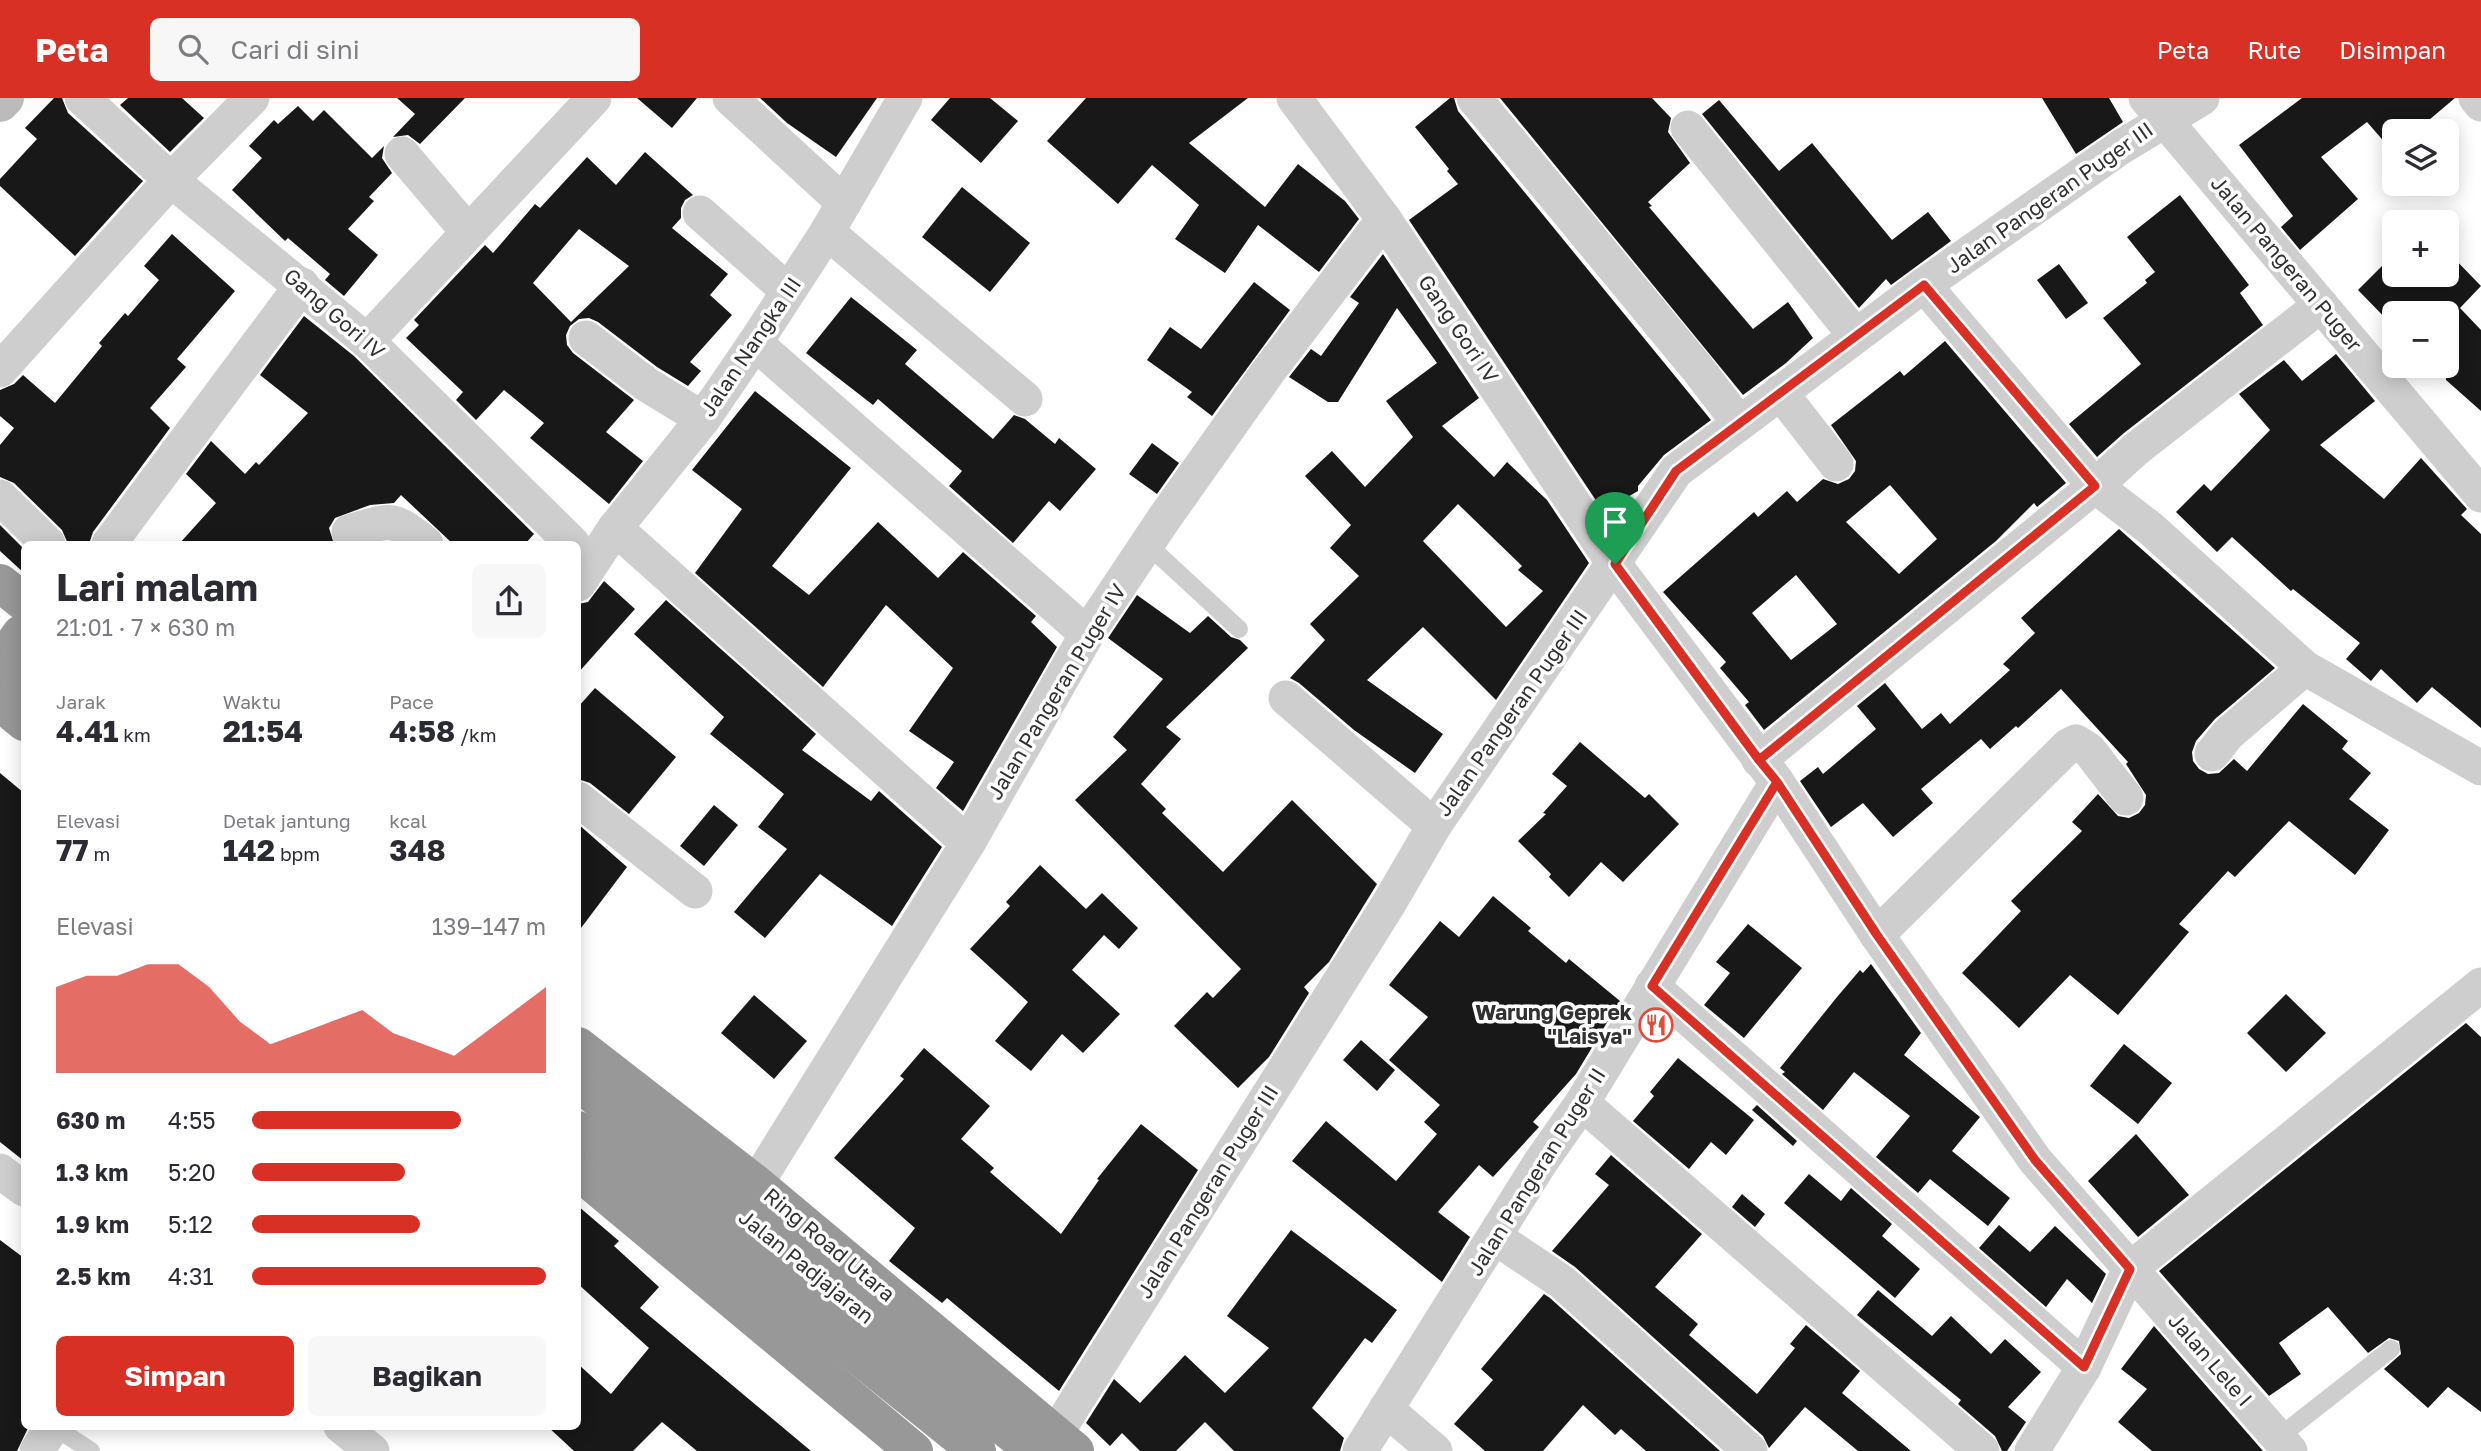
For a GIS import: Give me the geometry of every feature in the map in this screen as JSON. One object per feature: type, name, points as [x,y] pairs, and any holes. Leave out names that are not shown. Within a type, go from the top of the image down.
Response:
[{"type":"highway","points":[[0,583],[21,674]]},
{"type":"highway","points":[[0,702],[21,720]]},
{"type":"highway","name":"Ring Road Utara","points":[[581,1048],[755,1184],[1055,1446]]},
{"type":"highway","name":"Jalan Padjajaran","points":[[581,1084],[1055,1446]]},
{"type":"highway","name":"Jalan Padjajaran","points":[[581,1132],[977,1451]]},
{"type":"highway","points":[[581,1174],[914,1451]]},
{"type":"street","points":[[0,103],[5,98]]},
{"type":"street","name":"Gang Gori IV","points":[[82,98],[171,180],[367,341],[562,541]]},
{"type":"street","points":[[0,370],[171,180],[252,98]]},
{"type":"street","points":[[367,341],[594,98]]},
{"type":"street","points":[[730,98],[836,218],[1025,400]]},
{"type":"street","name":"Jalan Nangka III","points":[[581,559],[615,528],[703,419],[836,218],[905,98]]},
{"type":"street","name":"Gang Gori IV","points":[[1294,98],[1384,219],[1615,564],[1768,771],[1877,935]]},
{"type":"street","points":[[1474,98],[1697,368],[1738,423]]},
{"type":"street","name":"Jalan Pangeran Puger III","points":[[1055,1446],[1434,827],[1676,471],[2155,109],[2202,98]]},
{"type":"street","points":[[2476,98],[2481,104]]},
{"type":"street","name":"Jalan Pangeran Puger","points":[[2155,109],[2481,495]]},
{"type":"street","points":[[1688,128],[1855,335]]},
{"type":"street","points":[[402,154],[468,232]]},
{"type":"street","points":[[700,213],[788,291]]},
{"type":"street","name":"Jalan Pangeran Puger IV","points":[[755,1184],[968,843],[1087,634],[1268,372],[1384,219]]},
{"type":"street","points":[[111,541],[302,285]]},
{"type":"street","points":[[1924,285],[2095,486],[2150,528],[2305,668],[2481,768]]},
{"type":"street","name":"Jalan Pangeran Puger II","points":[[1360,1451],[1541,1163],[1582,1103],[1652,986],[1768,771],[2136,449],[2321,305]]},
{"type":"street","points":[[586,338],[646,384],[703,419]]},
{"type":"street","points":[[755,343],[1087,634]]},
{"type":"street","points":[[1780,392],[1836,464]]},
{"type":"street","points":[[0,497],[45,541]]},
{"type":"street","points":[[349,532],[389,520],[406,527],[422,541]]},
{"type":"street","points":[[615,528],[968,843]]},
{"type":"street","points":[[2212,754],[2228,734],[2305,668]]},
{"type":"street","points":[[1286,698],[1434,827]]},
{"type":"street","points":[[1877,935],[2068,746],[2076,742],[2089,750],[2126,798]]},
{"type":"street","points":[[581,801],[695,891]]},
{"type":"street","name":"Jalan Lele I","points":[[1877,935],[2035,1160],[2284,1444]]},
{"type":"street","points":[[2032,1451],[2084,1367],[2130,1269],[2481,985]]},
{"type":"street","points":[[1652,986],[2084,1367]]},
{"type":"street","points":[[1582,1103],[1982,1451]]},
{"type":"street","points":[[0,1171],[21,1187]]},
{"type":"street","points":[[1496,1238],[1562,1282],[1750,1451]]},
{"type":"street","points":[[1386,1409],[1435,1451]]},
{"type":"street","points":[[37,1451],[50,1430]]},
{"type":"street","points":[[346,1430],[372,1451]]},
{"type":"lane","points":[[1147,544],[1240,629]]},
{"type":"lane","points":[[2284,1444],[2391,1349]]},
{"type":"lane","points":[[59,1430],[91,1451]]},
{"type":"building","points":[[54,98],[62,98],[68,113],[143,181],[75,256],[0,186],[0,179],[37,139],[25,128]]},
{"type":"building","points":[[128,98],[182,98],[204,118],[170,152],[120,105]]},
{"type":"building","points":[[397,98],[465,98],[420,144],[408,135],[393,137],[415,114]]},
{"type":"building","points":[[637,98],[697,98],[672,128]]},
{"type":"building","points":[[760,98],[877,98],[836,157],[787,123]]},
{"type":"building","points":[[950,98],[990,98],[1018,121],[981,163],[931,120]]},
{"type":"building","points":[[1086,98],[1248,98],[1189,143],[1265,207],[1298,164],[1345,201],[1359,219],[1319,272],[1258,225],[1225,273],[1175,239],[1199,205],[1152,165],[1118,204],[1047,141]]},
{"type":"building","points":[[1450,98],[1454,98],[1458,111],[1711,420],[1664,455],[1638,486],[1638,491],[1603,511],[1409,220],[1458,184],[1415,127]]},
{"type":"building","points":[[1500,98],[1652,98],[1671,118],[1668,132],[1690,163],[1648,202],[1652,206],[1649,207],[1753,329],[1788,302],[1813,338],[1786,363],[1743,395]]},
{"type":"building","points":[[2042,98],[2109,98],[2123,122],[2076,154]]},
{"type":"building","points":[[2302,98],[2455,98],[2430,119],[2382,119],[2382,139],[2367,122],[2321,157],[2358,199],[2300,250],[2281,227],[2293,216],[2239,145]]},
{"type":"building","points":[[1719,100],[1779,171],[1812,143],[1892,240],[1928,212],[1951,241],[1891,285],[1886,279],[1859,308],[1702,114]]},
{"type":"building","points":[[298,106],[313,121],[324,110],[372,158],[384,146],[382,158],[392,173],[369,197],[374,201],[348,229],[378,255],[344,296],[325,280],[330,274],[288,238],[285,241],[232,190],[262,158],[249,146],[274,120],[278,124]]},
{"type":"building","points":[[645,152],[693,195],[685,200],[681,208],[681,218],[672,228],[728,274],[710,295],[732,315],[690,362],[701,371],[688,386],[657,367],[598,322],[589,318],[579,319],[570,326],[566,335],[567,345],[573,353],[634,400],[606,432],[643,461],[609,504],[530,438],[544,423],[504,390],[476,420],[456,400],[463,392],[406,338],[419,325],[414,320],[485,245],[493,253],[535,204],[540,208],[587,157],[616,185]],"holes":[[[579,229],[629,266],[571,322],[533,283]]]},
{"type":"building","points":[[962,187],[1030,243],[990,292],[922,237]]},
{"type":"building","points":[[2180,195],[2249,285],[2240,293],[2263,325],[2097,457],[2069,424],[2141,364],[2103,318],[2147,283],[2145,280],[2155,272],[2127,237]]},
{"type":"building","points":[[172,234],[235,291],[177,359],[186,367],[150,408],[170,428],[93,532],[90,541],[67,541],[62,530],[14,483],[0,477],[0,445],[14,428],[0,416],[0,390],[14,384],[23,375],[55,403],[102,346],[99,343],[125,313],[128,316],[159,280],[144,266]]},
{"type":"building","points":[[1383,254],[1479,398],[1442,426],[1494,477],[1507,462],[1547,500],[1589,563],[1496,700],[1423,627],[1367,680],[1443,734],[1415,773],[1354,730],[1290,678],[1325,640],[1310,624],[1359,576],[1330,548],[1351,525],[1305,476],[1332,451],[1365,487],[1413,437],[1386,401],[1437,363],[1397,308],[1338,402],[1328,402],[1289,377],[1311,349],[1321,356],[1359,303],[1350,297]],"holes":[[[1458,504],[1522,566],[1518,570],[1543,591],[1506,627],[1423,541]]]},
{"type":"building","points":[[2459,263],[2481,286],[2460,308],[2481,330],[2481,411],[2446,380],[2459,378],[2459,301],[2382,301],[2382,315],[2358,290],[2382,266],[2382,287],[2459,287]]},
{"type":"building","points":[[2059,264],[2088,303],[2066,319],[2037,280]]},
{"type":"building","points":[[1254,282],[1290,310],[1212,416],[1187,397],[1192,392],[1147,360],[1170,327],[1201,349]]},
{"type":"building","points":[[851,297],[917,350],[905,364],[993,439],[1014,415],[1025,419],[1055,444],[1059,438],[1096,469],[1060,511],[1049,501],[1013,543],[949,486],[962,471],[878,399],[873,405],[806,353]]},
{"type":"building","points":[[304,316],[354,356],[534,534],[528,541],[450,541],[401,495],[394,503],[370,505],[335,518],[329,528],[333,541],[182,541],[216,503],[186,474],[211,441],[245,474],[256,462],[259,465],[308,413],[260,375]]},
{"type":"building","points":[[1945,341],[2066,483],[2037,507],[2034,503],[1996,541],[1764,730],[1745,705],[1749,702],[1720,668],[1726,662],[1663,592],[1754,512],[1758,517],[1787,491],[1797,502],[1823,479],[1838,484],[1849,479],[1855,471],[1856,461],[1831,425],[1900,371],[1904,376]],"holes":[[[1890,485],[1937,539],[1899,574],[1846,522]],[[1796,575],[1837,624],[1791,660],[1752,613]]]},
{"type":"building","points":[[2336,354],[2375,401],[2320,445],[2384,499],[2421,458],[2467,509],[2461,515],[2481,534],[2481,728],[2432,687],[2417,703],[2381,669],[2371,681],[2346,659],[2360,643],[2293,589],[2291,591],[2232,537],[2217,552],[2176,512],[2204,484],[2211,491],[2270,430],[2239,394],[2284,360],[2302,381]]},
{"type":"building","points":[[755,391],[851,468],[772,566],[809,595],[878,522],[938,578],[963,552],[1036,616],[1031,622],[1057,647],[963,811],[936,788],[954,762],[909,731],[953,668],[886,605],[823,687],[695,573],[742,509],[692,470]]},
{"type":"building","points":[[1152,443],[1179,463],[1157,494],[1129,474]]},
{"type":"building","points":[[0,525],[21,546],[21,570],[0,551]]},
{"type":"building","points":[[2119,529],[2275,668],[2215,719],[2196,741],[2192,752],[2193,761],[2199,769],[2208,774],[2219,773],[2234,759],[2247,771],[2303,704],[2348,741],[2342,749],[2371,773],[2349,799],[2389,830],[2355,875],[2289,821],[2235,877],[2228,871],[2179,924],[2189,932],[2118,1015],[2070,975],[2019,1028],[1962,973],[2021,911],[2011,901],[2082,831],[2072,822],[2098,794],[2118,816],[2129,818],[2139,813],[2145,805],[2146,795],[2126,764],[2128,762],[2061,689],[1990,749],[1981,739],[1921,789],[1933,803],[1893,837],[1863,803],[1831,827],[1800,781],[1818,767],[1823,774],[1876,729],[1857,706],[1885,683],[1922,729],[1941,713],[1950,724],[2010,670],[2003,664],[2035,633],[2021,618]]},
{"type":"building","points":[[604,581],[635,609],[581,670],[581,603],[588,602]]},
{"type":"building","points":[[1137,595],[1190,633],[1208,616],[1248,648],[1166,727],[1181,739],[1141,784],[1166,809],[1162,813],[1223,872],[1292,800],[1377,884],[1329,962],[1304,987],[1309,993],[1269,1057],[1238,1088],[1174,1026],[1207,992],[1213,998],[1241,969],[1075,800],[1127,750],[1113,737],[1163,679],[1108,638]]},
{"type":"building","points":[[666,600],[816,734],[802,750],[871,801],[879,791],[942,847],[892,926],[820,874],[765,938],[734,912],[787,849],[758,827],[784,794],[710,734],[724,717],[634,634]]},
{"type":"building","points":[[595,688],[676,757],[629,814],[590,783],[581,780],[581,704]]},
{"type":"building","points":[[1580,742],[1645,798],[1649,794],[1679,824],[1623,882],[1601,862],[1569,897],[1549,877],[1551,874],[1518,841],[1546,814],[1543,813],[1567,786],[1552,774]]},
{"type":"building","points":[[0,773],[21,790],[21,1159],[0,1142]]},
{"type":"building","points":[[714,805],[738,825],[704,866],[680,846]]},
{"type":"building","points":[[581,827],[627,867],[581,928]]},
{"type":"building","points":[[1040,865],[1086,909],[1102,893],[1138,928],[1119,949],[1104,935],[1072,970],[1120,1014],[1083,1053],[1062,1034],[1031,1071],[995,1041],[1028,1002],[970,949],[1010,906],[1006,902]]},
{"type":"building","points":[[1493,896],[1531,928],[1528,931],[1566,963],[1569,959],[1620,1001],[1576,1074],[1533,1122],[1539,1127],[1493,1177],[1479,1165],[1438,1212],[1470,1237],[1442,1282],[1292,1161],[1326,1121],[1396,1181],[1437,1134],[1424,1122],[1440,1105],[1389,1060],[1428,1017],[1389,985],[1440,921],[1459,937]]},
{"type":"building","points":[[1748,924],[1802,968],[1744,1038],[1704,1005],[1730,973],[1716,962]]},
{"type":"building","points":[[1871,964],[1921,1033],[1904,1055],[1980,1117],[1952,1151],[2010,1198],[1988,1226],[1930,1179],[1918,1193],[1876,1157],[1910,1116],[1854,1072],[1823,1110],[1782,1074],[1785,1072],[1780,1068],[1837,997],[1860,970],[1863,973]]},
{"type":"building","points":[[2286,994],[2326,1033],[2286,1072],[2247,1033]]},
{"type":"building","points":[[754,995],[807,1041],[774,1079],[721,1033]]},
{"type":"building","points":[[2466,1023],[2481,1037],[2481,1412],[2448,1387],[2428,1408],[2384,1369],[2401,1354],[2399,1341],[2389,1338],[2368,1353],[2328,1307],[2279,1343],[2301,1374],[2269,1396],[2159,1271]]},
{"type":"building","points":[[1361,1040],[1395,1070],[1377,1091],[1343,1060]]},
{"type":"building","points":[[2124,1044],[2172,1083],[2138,1124],[2090,1086]]},
{"type":"building","points":[[924,1048],[990,1106],[961,1139],[994,1168],[990,1172],[1061,1234],[1099,1180],[1097,1179],[1141,1124],[1198,1170],[1059,1391],[947,1298],[942,1303],[889,1261],[915,1228],[834,1158],[904,1079],[900,1076]]},
{"type":"building","points":[[1678,1058],[1754,1120],[1726,1155],[1711,1142],[1689,1169],[1633,1121],[1654,1096],[1650,1092]]},
{"type":"building","points":[[1757,1105],[1797,1141],[1793,1146],[1752,1110]]},
{"type":"building","points":[[2136,1134],[2189,1195],[2138,1237],[2088,1181]]},
{"type":"building","points":[[1611,1155],[1702,1234],[1655,1287],[1698,1324],[1689,1335],[1757,1394],[1795,1348],[1790,1344],[1806,1325],[1860,1371],[1842,1393],[1911,1451],[1858,1451],[1805,1407],[1769,1448],[1763,1436],[1575,1267],[1552,1251],[1609,1185],[1595,1174]]},
{"type":"building","points":[[1809,1174],[1841,1201],[1851,1188],[1892,1224],[1882,1236],[1920,1269],[1895,1298],[1784,1203]]},
{"type":"building","points":[[1742,1194],[1765,1214],[1755,1227],[1732,1207]]},
{"type":"building","points":[[581,1209],[619,1241],[614,1246],[659,1287],[640,1308],[811,1451],[697,1451],[662,1422],[633,1451],[574,1451],[551,1430],[581,1430],[581,1367],[611,1394],[649,1348],[581,1287]]},
{"type":"building","points":[[1999,1225],[2030,1252],[2055,1226],[2106,1274],[2092,1303],[2067,1279],[2046,1307],[1979,1248]]},
{"type":"building","points":[[1291,1230],[1397,1310],[1372,1343],[1365,1338],[1312,1408],[1344,1438],[1340,1451],[1234,1451],[1205,1422],[1176,1451],[1140,1451],[1122,1433],[1110,1446],[1086,1423],[1114,1379],[1140,1403],[1185,1355],[1225,1393],[1269,1348],[1227,1316]]},
{"type":"building","points":[[0,1240],[21,1256],[21,1430],[27,1430],[17,1451],[0,1451]]},
{"type":"building","points":[[1878,1290],[1932,1336],[1951,1316],[1991,1354],[2005,1339],[2041,1372],[2008,1407],[2026,1422],[2007,1451],[2002,1451],[1995,1436],[1958,1404],[1961,1400],[1857,1315]]},
{"type":"building","points":[[1544,1294],[1720,1451],[1646,1451],[1621,1429],[1615,1435],[1583,1405],[1543,1451],[1485,1451],[1454,1424],[1493,1380],[1481,1369]]},
{"type":"building","points":[[2154,1326],[2263,1451],[2152,1451],[2118,1422],[2147,1389],[2121,1369]]},
{"type":"place","name":"Warung Geprek \"Laisya\"","points":[[1656,1025]]},
{"type":"route","points":[[1615,564],[1676,471],[1924,285],[2095,486],[1759,760],[1777,782],[1877,935],[2035,1160],[2130,1269],[2084,1367],[1652,986],[1777,782],[1759,760],[1615,564]]}]
